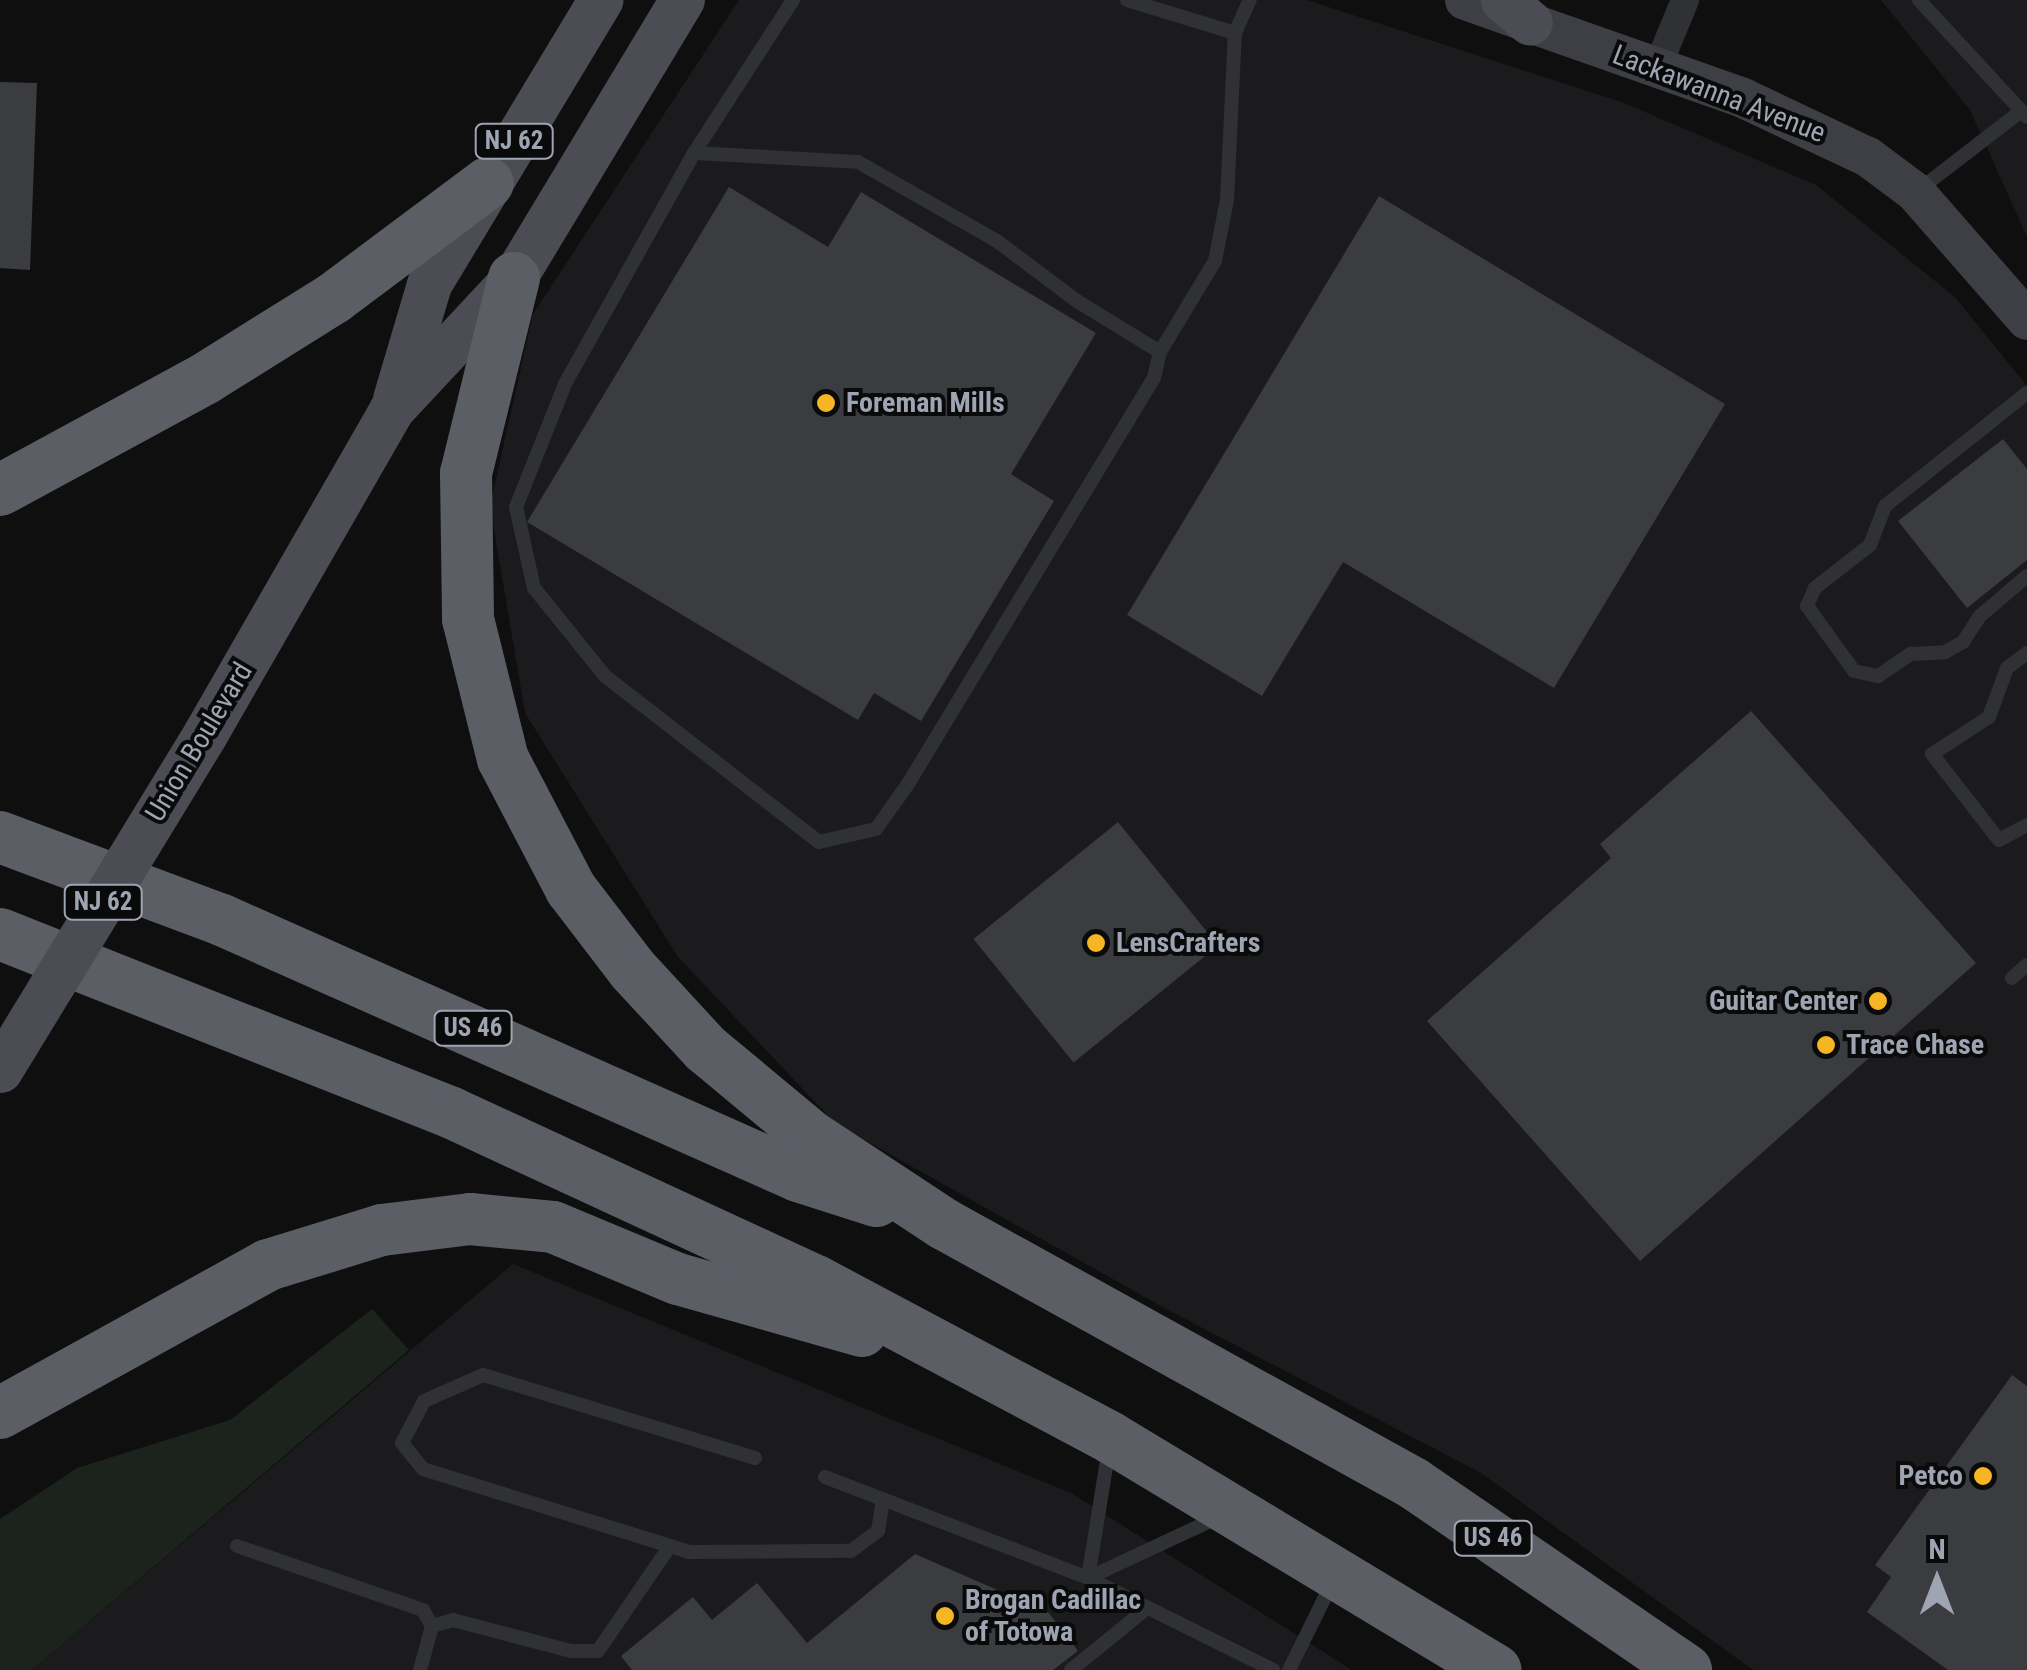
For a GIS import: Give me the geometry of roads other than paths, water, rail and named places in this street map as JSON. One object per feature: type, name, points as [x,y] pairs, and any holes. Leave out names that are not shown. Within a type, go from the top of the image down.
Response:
[{"type":"highway","points":[[0,490],[206,378],[334,298],[488,183]]},
{"type":"highway","points":[[514,278],[474,426],[463,550],[474,659],[503,759],[571,889],[633,970],[706,1049],[812,1138],[944,1224]]},
{"type":"highway","name":"US 46","points":[[0,837],[222,920],[798,1176],[944,1224],[1413,1483],[1686,1670]]},
{"type":"highway","points":[[0,934],[452,1112],[782,1265],[1111,1438],[1338,1571],[1495,1670]]},
{"type":"highway","points":[[0,1413],[268,1265],[382,1230],[470,1219],[553,1227],[678,1279],[967,1361]]},
{"type":"main road","name":"Union Boulevard","points":[[0,1070],[205,734],[391,410],[429,284],[600,0]]},
{"type":"main road","name":"Union Boulevard","points":[[391,410],[514,278],[682,0]]},
{"type":"street","name":"Lackawanna Avenue","points":[[1465,0],[1517,12],[1805,123],[1916,192],[2027,320]]},
{"type":"street","points":[[1656,68],[1686,0]]},
{"type":"lane","points":[[793,0],[694,152],[565,384],[516,507],[534,588],[605,676],[819,842],[876,829],[908,784],[1154,378],[1160,352],[1214,260],[1227,200],[1235,33],[1250,0]]},
{"type":"lane","points":[[1128,0],[1235,33]]},
{"type":"lane","points":[[1916,192],[2024,114],[1919,0]]},
{"type":"lane","points":[[694,152],[858,162],[997,240],[1077,301],[1160,352]]},
{"type":"lane","points":[[2027,393],[1886,506],[1870,545],[1816,588],[1807,606],[1854,671],[1878,676],[1924,650],[1945,652],[1963,642],[1980,616],[2027,576]]},
{"type":"lane","points":[[2027,653],[2007,668],[1988,718],[1932,754],[1999,840],[2027,825]]},
{"type":"lane","points":[[2012,978],[2027,965]]},
{"type":"lane","points":[[754,1458],[483,1375],[424,1401],[402,1443],[423,1469],[689,1552],[851,1551],[878,1531],[884,1500]]},
{"type":"lane","points":[[1088,1578],[1111,1438]]},
{"type":"lane","points":[[824,1477],[1088,1578],[1273,1670]]},
{"type":"lane","points":[[1088,1578],[1236,1510]]},
{"type":"lane","points":[[238,1546],[422,1610],[432,1626],[420,1670]]},
{"type":"lane","points":[[432,1626],[454,1620],[571,1651],[598,1651],[670,1546]]},
{"type":"lane","points":[[1289,1670],[1338,1571]]},
{"type":"lane","points":[[1071,1670],[1147,1608]]},
{"type":"place","name":"Foreman Mills","points":[[826,403]]},
{"type":"place","name":"LensCrafters","points":[[1096,943]]},
{"type":"place","name":"Guitar Center","points":[[1878,1001]]},
{"type":"place","name":"Trace Chase","points":[[1826,1045]]},
{"type":"place","name":"Petco","points":[[1983,1476]]},
{"type":"place","name":"Brogan Cadillac of Totowa","points":[[945,1616]]}]
